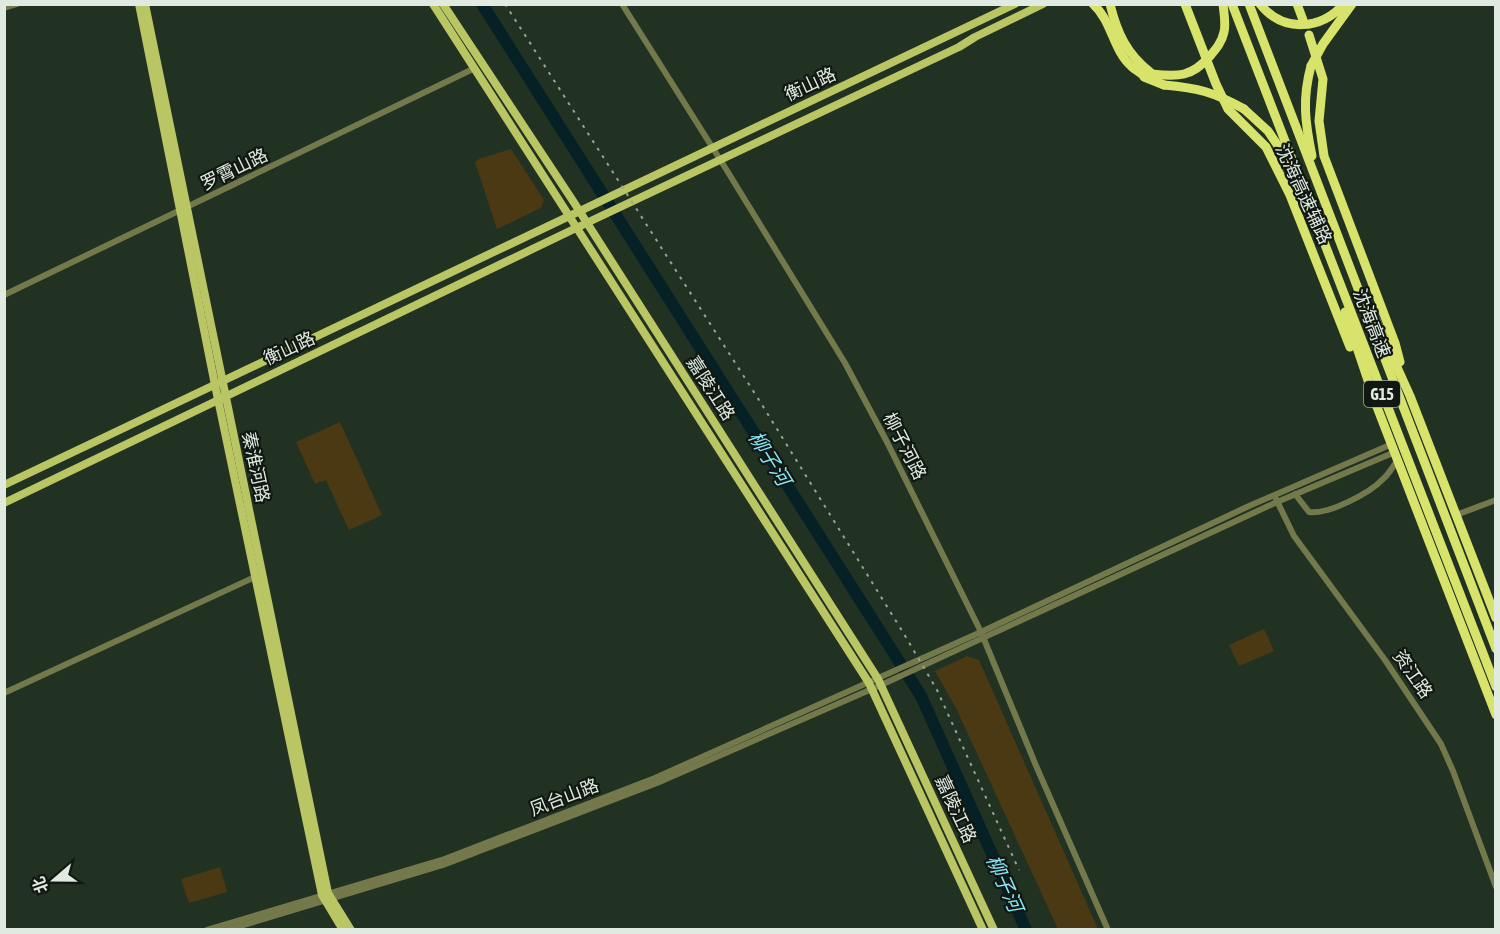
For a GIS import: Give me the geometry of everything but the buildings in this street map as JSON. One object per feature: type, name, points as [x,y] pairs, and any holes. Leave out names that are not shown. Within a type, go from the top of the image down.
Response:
[{"type":"highway","points":[[1093,4],[1103,14],[1130,66],[1144,77],[1164,85],[1196,88],[1219,95],[1244,109],[1268,131],[1297,176],[1311,209]]},
{"type":"highway","points":[[1110,4],[1128,52],[1152,74],[1168,76],[1188,74],[1201,67],[1219,46],[1224,31],[1223,4]]},
{"type":"highway","name":"沈海高速辅路","points":[[1185,4],[1228,109],[1266,147],[1290,195],[1356,364],[1377,407]]},
{"type":"highway","name":"沈海高速","points":[[1232,4],[1496,687]]},
{"type":"highway","name":"沈海高速","points":[[1249,4],[1496,650]]},
{"type":"highway","points":[[1260,4],[1270,15],[1279,20],[1302,25],[1330,17],[1344,4]]},
{"type":"highway","points":[[1297,4],[1303,20]]},
{"type":"highway","points":[[1326,204],[1305,118],[1306,88],[1311,66],[1329,34],[1352,4]]},
{"type":"highway","name":"沈海高速辅路","points":[[1309,35],[1323,78],[1319,121],[1324,156],[1395,343],[1410,396]]},
{"type":"highway","points":[[1342,248],[1410,396],[1496,618]]},
{"type":"highway","points":[[1328,253],[1352,336],[1377,407],[1496,715]]},
{"type":"main road","name":"秦淮河路","points":[[139,4],[184,210],[255,577],[326,896],[343,930]]},
{"type":"main road","name":"秦淮河路","points":[[145,4],[184,210]]},
{"type":"main road","name":"嘉陵江路","points":[[433,4],[576,229],[879,682],[983,930]]},
{"type":"main road","name":"嘉陵江路","points":[[443,4],[587,223],[879,682],[994,930]]},
{"type":"main road","name":"衡山路","points":[[4,485],[1015,4]]},
{"type":"main road","name":"衡山路","points":[[4,503],[720,159],[959,47],[1043,4]]},
{"type":"main road","name":"秦淮河路","points":[[222,399],[326,896],[351,930]]},
{"type":"street","points":[[4,8],[17,4]]},
{"type":"street","name":"柳子河路","points":[[622,4],[846,363],[888,442],[982,635],[1108,930]]},
{"type":"street","name":"罗霄山路","points":[[4,296],[475,68]]},
{"type":"street","points":[[1295,494],[1309,512],[1319,512],[1359,497],[1383,480],[1395,452]]},
{"type":"street","points":[[1275,499],[1295,494],[1395,452]]},
{"type":"street","points":[[1275,499],[1395,452]]},
{"type":"street","name":"凤台山路","points":[[207,930],[442,860],[622,791],[879,682],[1275,499]]},
{"type":"street","name":"资江路","points":[[1275,499],[1294,536],[1385,660],[1441,744],[1496,887]]},
{"type":"street","points":[[1456,515],[1496,500]]},
{"type":"street","points":[[4,693],[255,577]]},
{"type":"street","name":"凤台山路","points":[[227,930],[326,896]]},
{"type":"shaded area","points":[[511,149],[544,200],[541,208],[497,229],[475,162]]},
{"type":"shaded area","points":[[340,422],[382,515],[349,530],[326,480],[315,484],[296,442]]},
{"type":"shaded area","points":[[1264,629],[1274,651],[1239,666],[1229,645]]},
{"type":"shaded area","points":[[967,656],[979,660],[1098,929],[1058,929],[956,708],[935,671]]},
{"type":"shaded area","points":[[220,867],[227,892],[189,903],[181,879]]},
{"type":"waterway","name":"柳子河","points":[[482,4],[921,696],[1026,930]]},
{"type":"railway","points":[[505,4],[759,400],[904,634],[937,690],[1019,870]]}]
